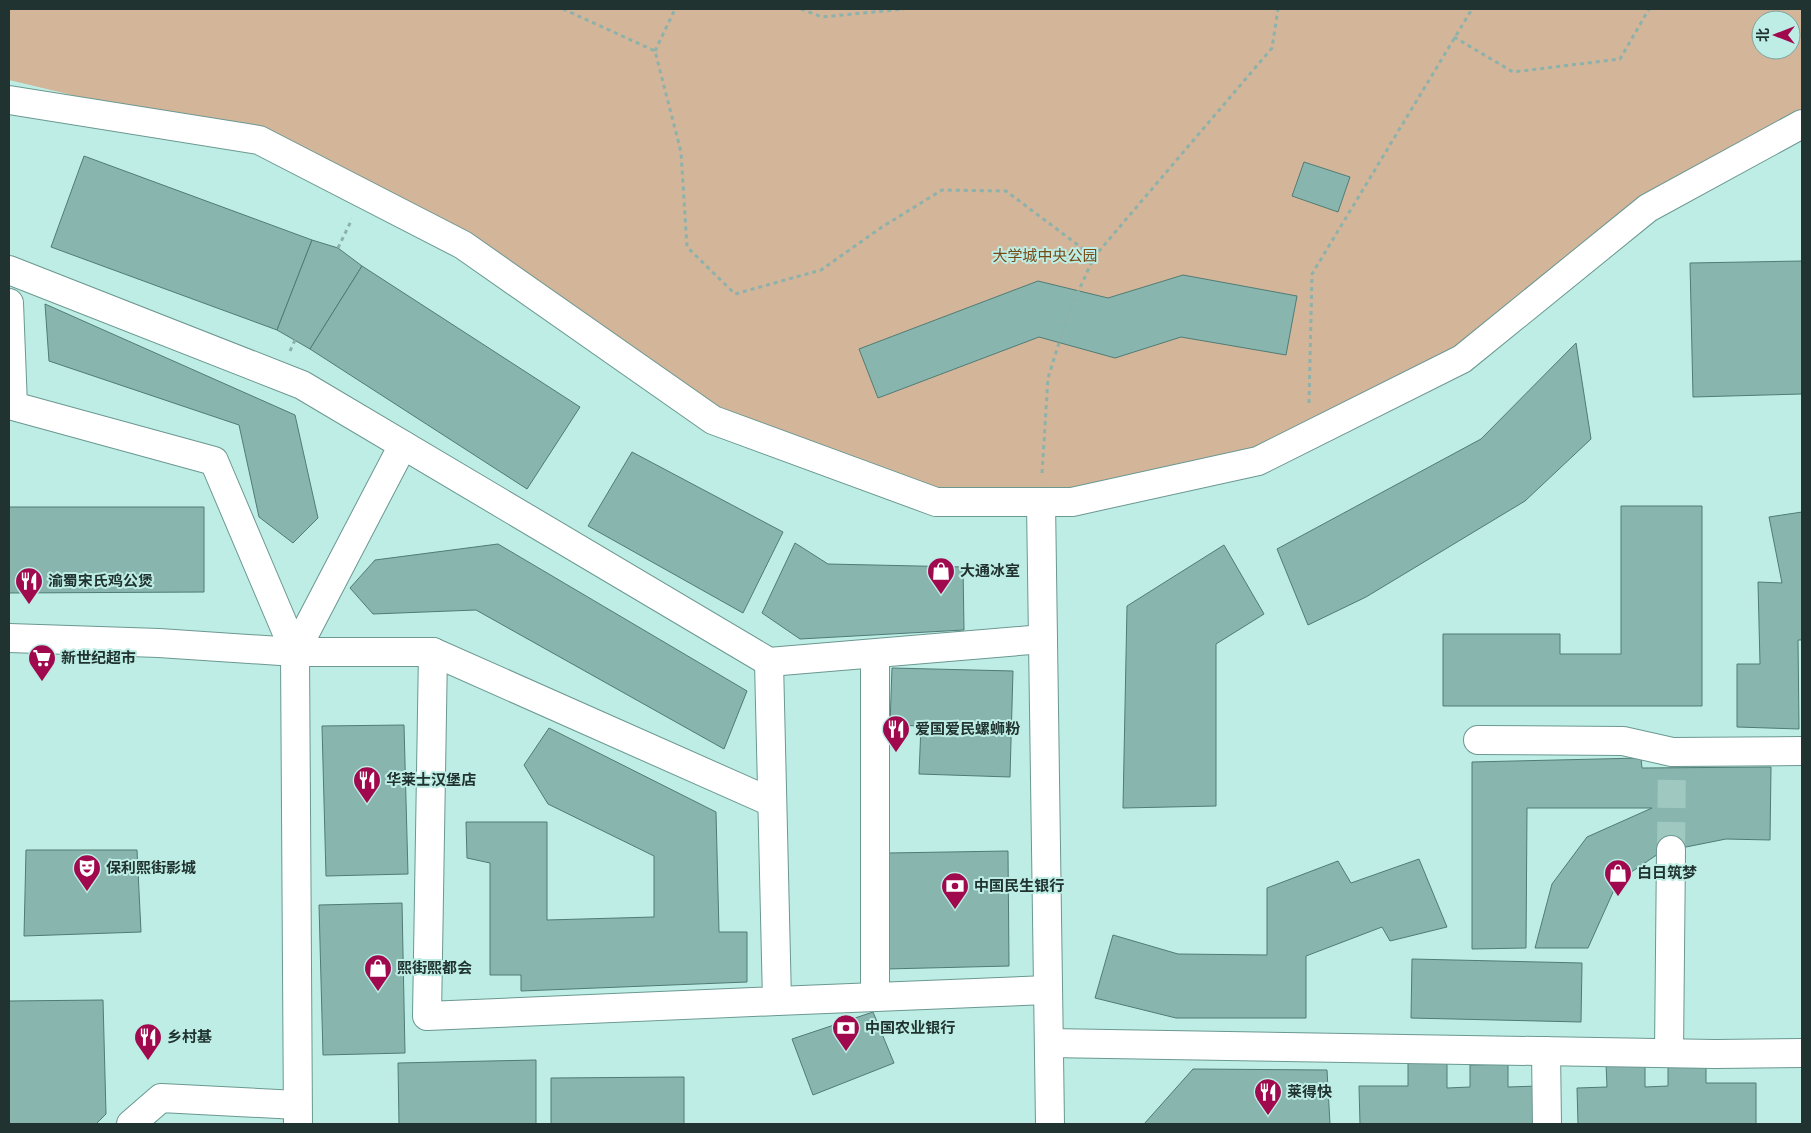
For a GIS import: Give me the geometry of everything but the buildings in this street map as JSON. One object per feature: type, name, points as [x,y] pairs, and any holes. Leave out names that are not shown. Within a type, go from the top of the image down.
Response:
[{"type":"street","points":[[9,100],[260,140],[463,245],[714,420],[936,502],[1072,502],[1258,461],[1462,359],[1648,208],[1802,124]]},
{"type":"street","points":[[9,270],[302,385],[769,662],[1043,639]]},
{"type":"street","points":[[9,303],[13,406],[214,461],[294,652],[297,1114],[161,1098],[131,1124]]},
{"type":"street","points":[[294,652],[404,445]]},
{"type":"street","points":[[1041,502],[1050,1124]]},
{"type":"street","points":[[9,638],[159,643],[294,652],[433,652],[771,802]]},
{"type":"street","points":[[433,652],[427,1016],[1048,990]]},
{"type":"street","points":[[875,654],[876,997]]},
{"type":"street","points":[[769,662],[777,1000]]},
{"type":"street","points":[[1478,740],[1623,741],[1672,760],[1802,751]]},
{"type":"street","points":[[1669,1053],[1670,850]]},
{"type":"street","points":[[1049,1043],[1669,1053],[1802,1053]]},
{"type":"street","points":[[1546,1051],[1547,1124]]},
{"type":"path","points":[[563,9],[655,51]]},
{"type":"path","points":[[676,9],[655,51],[681,152],[687,248],[735,294],[821,270],[882,227],[942,190],[1006,191],[1094,257]]},
{"type":"path","points":[[801,9],[822,18],[904,9]]},
{"type":"path","points":[[1041,502],[1048,378],[1068,314],[1094,257],[1272,48],[1278,9]]},
{"type":"path","points":[[1308,436],[1312,274],[1472,9]]},
{"type":"path","points":[[1454,37],[1513,72],[1620,59],[1649,9]]},
{"type":"green space","name":"大学城中央公园","points":[[9,9],[1802,9],[1802,124],[1648,208],[1462,359],[1258,461],[1072,502],[936,502],[713,420],[463,245],[260,140],[9,80]]},
{"type":"tunnel","points":[[1671,850],[1672,768]]},
{"type":"place","name":"大通冰室","points":[[941,595]]},
{"type":"place","name":"渝蜀宋氏鸡公煲","points":[[29,605]]},
{"type":"place","name":"新世纪超市","points":[[42,682]]},
{"type":"place","name":"爱国爱民螺蛳粉","points":[[896,753]]},
{"type":"place","name":"华莱士汉堡店","points":[[367,804]]},
{"type":"place","name":"保利熙街影城","points":[[87,892]]},
{"type":"place","name":"白日筑梦","points":[[1618,897]]},
{"type":"place","name":"中国民生银行","points":[[955,910]]},
{"type":"place","name":"熙街熙都会","points":[[378,992]]},
{"type":"place","name":"中国农业银行","points":[[846,1052]]},
{"type":"place","name":"乡村基","points":[[148,1061]]},
{"type":"place","name":"莱得快","points":[[1268,1116]]}]
